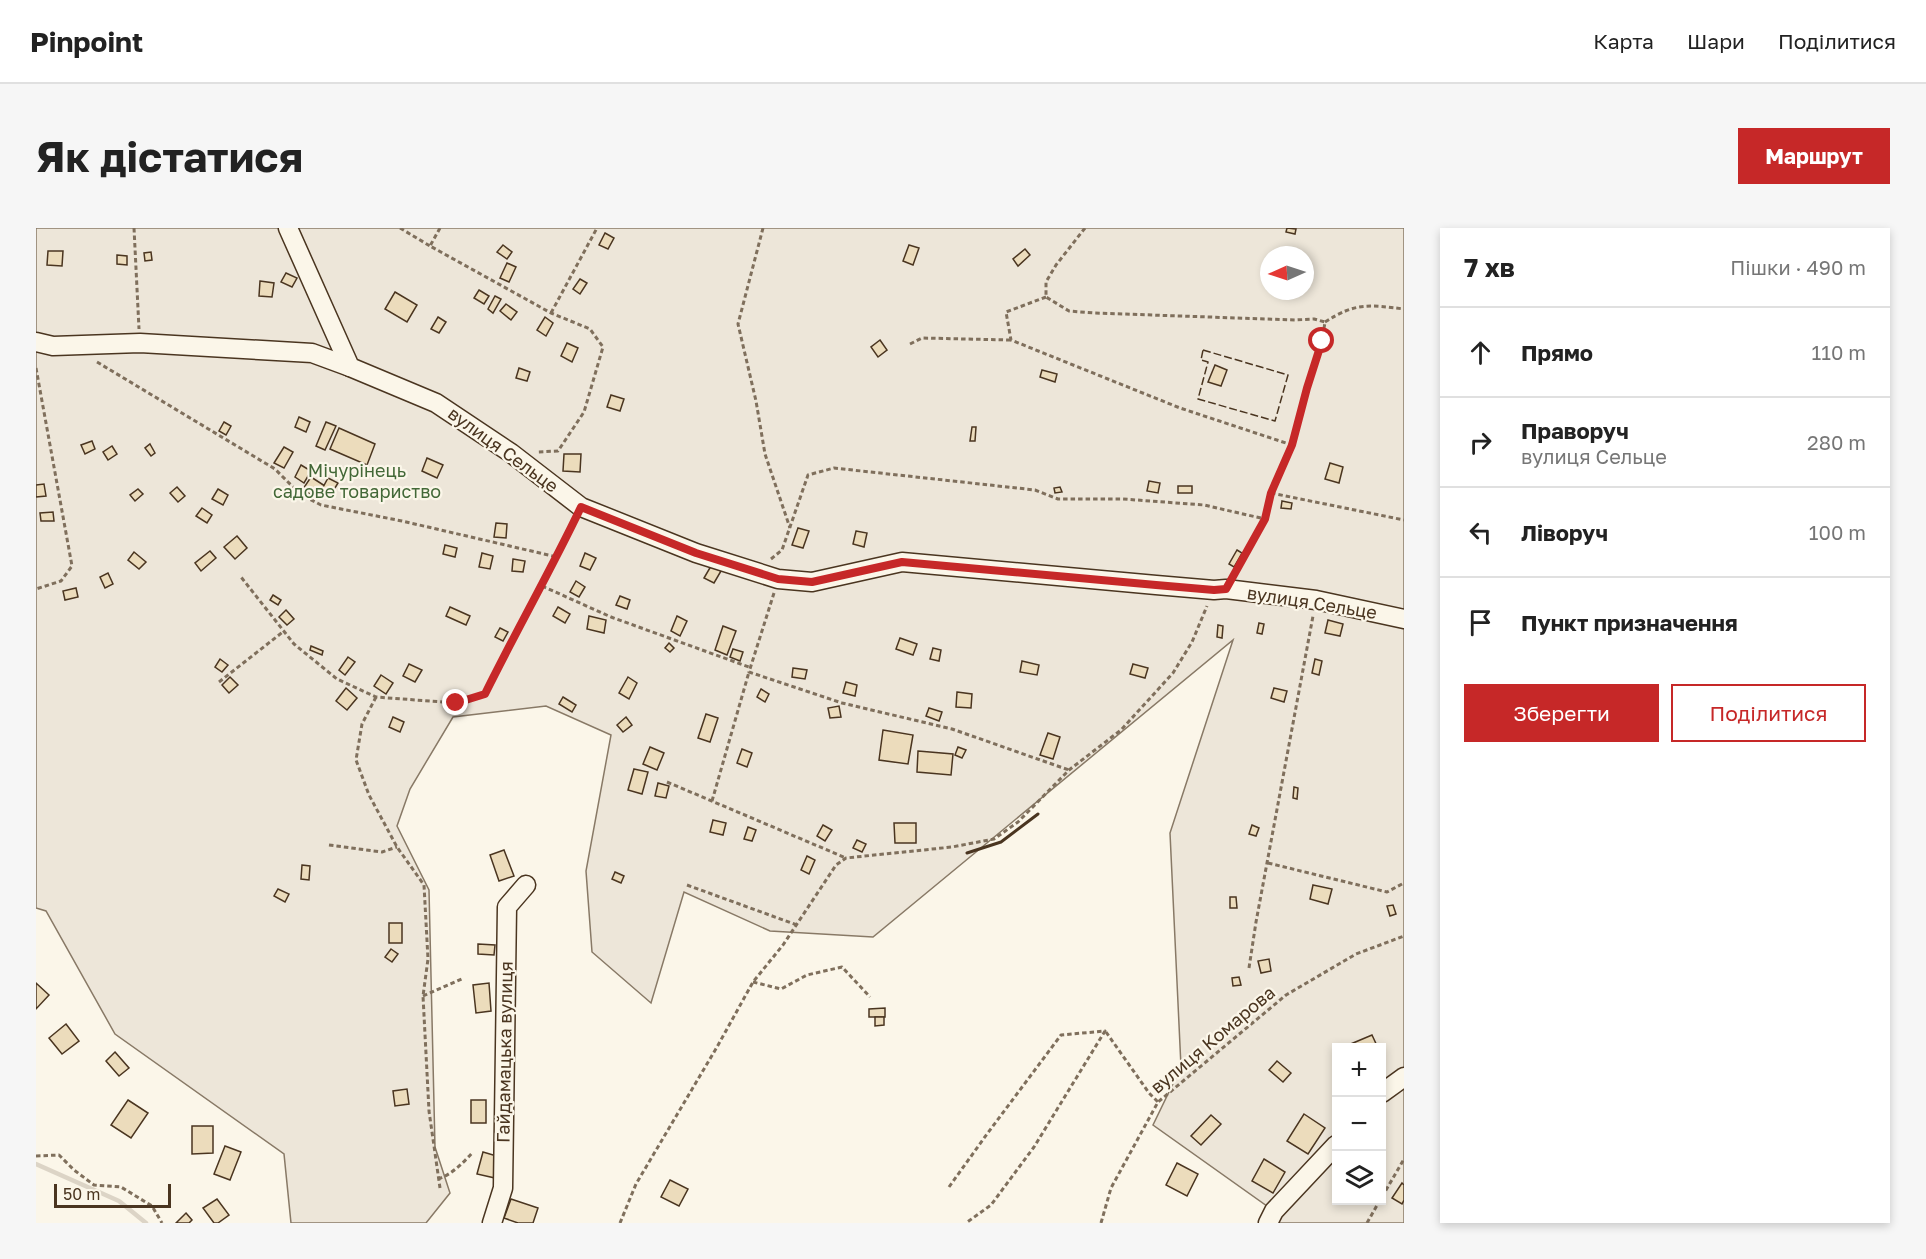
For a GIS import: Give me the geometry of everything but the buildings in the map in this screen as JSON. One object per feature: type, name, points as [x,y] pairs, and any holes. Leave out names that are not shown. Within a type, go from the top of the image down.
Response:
[{"type":"street","points":[[288,228],[351,367]]},
{"type":"street","name":"вулиця Сельце","points":[[36,342],[53,346],[140,342],[312,353],[436,403],[511,453],[581,507],[696,553],[778,579],[812,582],[902,562],[1316,600],[1404,619]]},
{"type":"street","name":"Гайдамацька вулиця","points":[[492,1223],[503,1188],[507,907],[526,885]]},
{"type":"street","points":[[1386,1090],[1404,1077]]},
{"type":"street","points":[[1268,1223],[1274,1211],[1332,1148]]},
{"type":"path","points":[[134,228],[140,342]]},
{"type":"path","points":[[400,228],[551,313],[590,329],[603,347],[584,412],[558,451],[511,453]]},
{"type":"path","points":[[430,246],[440,228]]},
{"type":"path","points":[[551,313],[597,228]]},
{"type":"path","points":[[763,228],[738,324],[756,401],[765,454],[790,528]]},
{"type":"path","points":[[1046,297],[1046,282],[1056,265],[1085,228]]},
{"type":"path","points":[[1046,297],[1069,311],[1314,319],[1325,322]]},
{"type":"path","points":[[1011,340],[1006,312],[1046,297]]},
{"type":"path","points":[[667,782],[846,858],[952,847],[994,839],[1018,822],[1069,770],[1121,730],[1173,673],[1220,590],[1265,519],[1271,493],[1292,445],[1322,341],[1325,322],[1343,310],[1369,305],[1404,309]]},
{"type":"path","points":[[910,344],[922,338],[1011,340],[1180,408],[1292,445]]},
{"type":"path","points":[[70,346],[275,470],[300,494],[321,505],[402,520],[557,557]]},
{"type":"path","points":[[36,368],[72,566],[61,581],[36,589]]},
{"type":"path","points":[[754,572],[782,550],[808,475],[834,468],[1035,490],[1058,499],[1123,499],[1204,505],[1265,519]]},
{"type":"path","points":[[1271,493],[1404,520]]},
{"type":"path","points":[[241,577],[294,644],[337,679],[376,697],[456,703],[485,694],[581,507]]},
{"type":"path","points":[[712,801],[749,670],[778,579]]},
{"type":"path","points":[[542,586],[611,617],[842,703],[952,729],[1069,770]]},
{"type":"path","points":[[1249,968],[1316,600]]},
{"type":"path","points":[[219,682],[284,631]]},
{"type":"path","points":[[376,697],[362,724],[356,760],[369,795],[397,847],[424,885],[428,959],[423,996],[429,1111],[440,1188]]},
{"type":"path","points":[[329,845],[382,852],[397,847]]},
{"type":"path","points":[[620,1223],[636,1184],[753,982],[783,945],[836,865],[846,858]]},
{"type":"path","points":[[1267,863],[1387,892],[1404,883]]},
{"type":"path","points":[[687,885],[797,925]]},
{"type":"path","name":"вулиця Комарова","points":[[1101,1223],[1111,1188],[1158,1102],[1286,995],[1356,954],[1404,936]]},
{"type":"path","points":[[753,982],[781,990],[807,975],[842,967],[870,997]]},
{"type":"path","points":[[423,996],[464,978]]},
{"type":"path","points":[[1105,1031],[1149,1093],[1158,1102]]},
{"type":"path","points":[[949,1187],[1061,1035],[1105,1031]]},
{"type":"path","points":[[966,1223],[991,1205],[1034,1147],[1105,1031]]},
{"type":"path","points":[[438,1179],[444,1177],[472,1153]]},
{"type":"path","points":[[36,1156],[59,1155],[94,1185],[121,1187],[152,1206],[162,1223]]},
{"type":"path","points":[[1386,1190],[1404,1159]]},
{"type":"path","points":[[1366,1223],[1377,1205]]},
{"type":"green space","name":"Мічурінець садове товариство","points":[[36,228],[1404,228],[1404,1223],[1268,1223],[1274,1211],[1153,1125],[1181,1067],[1170,833],[1233,640],[873,937],[770,931],[684,892],[651,1003],[592,952],[586,871],[611,735],[546,706],[453,717],[410,789],[397,826],[429,890],[435,1147],[450,1193],[426,1223],[291,1223],[284,1154],[115,1034],[46,911],[36,908]]},
{"type":"waterway","points":[[36,1164],[119,1201],[146,1223]]},
{"type":"fence","points":[[1203,350],[1288,375],[1275,421],[1198,399],[1208,362],[1201,360],[1203,350]]},
{"type":"wall","points":[[967,853],[1001,842],[1038,814]]},
{"type":"route","points":[[456,703],[485,694],[581,507],[696,553],[778,579],[812,582],[902,562],[1214,590],[1226,589],[1265,519],[1271,493],[1292,445],[1322,341]]}]
